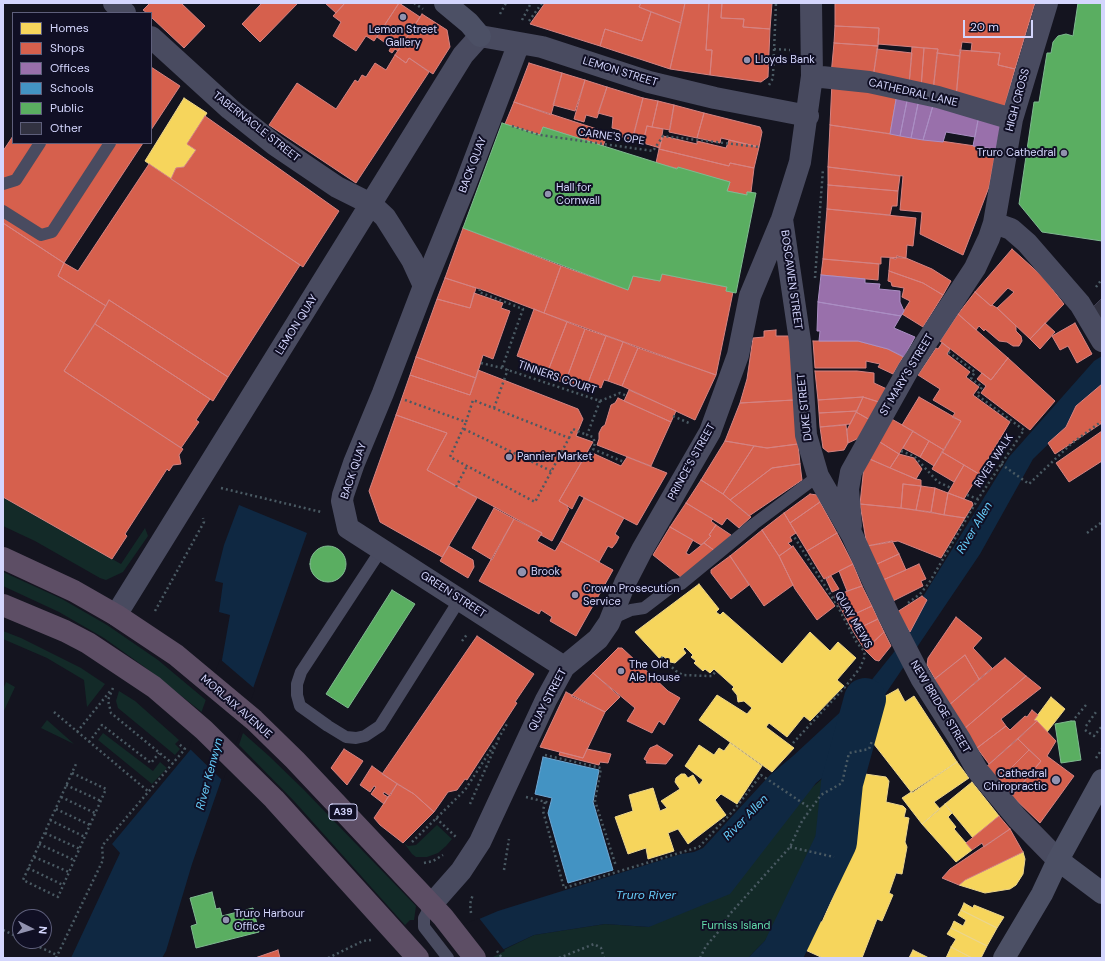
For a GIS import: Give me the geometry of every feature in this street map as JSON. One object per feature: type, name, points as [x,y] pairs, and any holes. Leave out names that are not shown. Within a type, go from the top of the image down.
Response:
[{"type":"highway","name":"MORLAIX AVENUE","points":[[3,558],[74,590],[116,615],[176,655],[254,720],[294,760],[437,911],[475,958]]},
{"type":"highway","points":[[3,606],[65,631],[88,643],[154,687],[239,763],[315,842],[418,958]]},
{"type":"main road","points":[[445,3],[469,23],[480,36]]},
{"type":"main road","points":[[1004,958],[1042,894],[1058,860],[1102,780]]},
{"type":"main road","points":[[1058,860],[1102,893]]},
{"type":"street","points":[[114,3],[124,12]]},
{"type":"street","name":"BOSCAWEN STREET","points":[[750,296],[782,219],[800,162],[808,116],[812,76],[811,3]]},
{"type":"street","name":"HIGH CROSS","points":[[994,223],[1012,119],[1047,3]]},
{"type":"street","name":"LEMON STREET","points":[[480,36],[522,34],[542,47],[656,83],[715,98],[808,116]]},
{"type":"street","name":"BACK QUAY","points":[[346,522],[342,501],[354,463],[384,393],[424,286],[470,174],[522,34]]},
{"type":"street","name":"LEMON QUAY","points":[[116,615],[463,55],[480,36]]},
{"type":"street","name":"TABERNACLE STREET","points":[[152,38],[230,109],[275,145],[337,187],[371,204]]},
{"type":"street","name":"CATHEDRAL LANE","points":[[812,76],[869,82],[938,97],[1012,119]]},
{"type":"street","points":[[371,204],[385,217],[416,268],[424,286]]},
{"type":"street","name":"BOSCAWEN STREET","points":[[782,219],[800,341]]},
{"type":"street","points":[[994,223],[1012,229],[1027,243],[1080,304],[1102,341]]},
{"type":"street","name":"ST MARY'S STREET","points":[[852,535],[848,489],[851,472],[908,370],[975,268],[983,253],[994,223]]},
{"type":"street","name":"PRINCE'S STREET","points":[[612,619],[625,583],[642,550],[710,432],[738,355],[750,296]]},
{"type":"street","name":"DUKE STREET","points":[[800,341],[806,435],[818,476],[852,535]]},
{"type":"street","name":"GREEN STREET","points":[[346,522],[348,528],[381,550],[564,667]]},
{"type":"street","name":"NEW BRIDGE STREET","points":[[852,535],[892,621],[921,678],[961,741],[976,770],[1017,818],[1058,860]]},
{"type":"street","name":"QUAY STREET","points":[[437,911],[461,870],[480,842],[546,700],[564,667],[598,639],[612,619]]},
{"type":"lane","points":[[3,184],[16,180],[39,144]]},
{"type":"lane","points":[[3,211],[41,235],[52,232],[109,144]]},
{"type":"lane","name":"QUAY STREET","points":[[612,619],[631,610],[644,608],[674,585],[682,584],[754,524],[818,476]]},
{"type":"lane","points":[[381,550],[307,661],[298,684],[297,695],[300,706],[328,726],[346,737],[356,738],[369,734],[380,726],[460,600]]},
{"type":"lane","points":[[437,911],[424,918],[424,927],[448,958]]},
{"type":"path","points":[[506,3],[500,14],[507,17]]},
{"type":"path","points":[[522,34],[520,23],[531,3]]},
{"type":"path","points":[[522,34],[542,3]]},
{"type":"path","points":[[762,88],[768,85],[772,80],[773,75],[776,3]]},
{"type":"path","name":"CARNE'S OPE","points":[[510,125],[540,135],[653,152],[663,136],[759,147]]},
{"type":"path","points":[[815,280],[822,208],[823,167]]},
{"type":"path","points":[[480,289],[479,292],[524,309],[502,368]]},
{"type":"path","name":"RIVER WALK","points":[[892,621],[920,594],[929,583],[978,499],[1024,430],[977,395],[982,387],[971,378],[975,372],[929,337]]},
{"type":"path","name":"TINNERS COURT","points":[[481,363],[508,369],[600,401],[620,393],[627,396]]},
{"type":"path","points":[[494,408],[508,369]]},
{"type":"path","points":[[384,393],[466,422]]},
{"type":"path","points":[[569,438],[473,400],[464,428],[450,457],[535,502],[569,438],[573,429],[593,437],[595,443],[593,449],[624,462]]},
{"type":"path","points":[[587,435],[600,401]]},
{"type":"path","points":[[1001,464],[1029,484],[1071,444],[1102,421]]},
{"type":"path","points":[[464,428],[551,471]]},
{"type":"path","points":[[901,450],[914,456],[938,482],[951,488]]},
{"type":"path","points":[[456,487],[467,466]]},
{"type":"path","points":[[224,488],[326,513],[346,522]]},
{"type":"path","points":[[967,495],[978,499]]},
{"type":"path","points":[[154,611],[204,522]]},
{"type":"path","points":[[1087,533],[1102,522]]},
{"type":"path","name":"QUAY MEWS","points":[[793,535],[837,605],[865,656],[860,668],[846,687],[793,743]]},
{"type":"path","points":[[462,640],[471,631]]},
{"type":"path","points":[[661,657],[676,671],[683,674],[712,676],[716,671]]},
{"type":"path","points":[[77,732],[112,688],[108,700],[111,713],[173,764]]},
{"type":"path","points":[[1075,718],[1086,705]]},
{"type":"path","points":[[54,712],[149,792]]},
{"type":"path","points":[[1086,726],[1096,712]]},
{"type":"path","points":[[412,842],[465,790],[511,719]]},
{"type":"path","points":[[89,742],[102,725],[151,763],[159,753]]},
{"type":"path","points":[[1085,730],[1094,736],[1102,726]]},
{"type":"path","points":[[468,810],[499,738]]},
{"type":"path","points":[[700,958],[706,946],[719,932],[729,915],[790,847],[810,808],[821,795],[842,783],[849,753],[869,749],[872,741]]},
{"type":"path","points":[[41,949],[56,957],[103,860],[102,846],[185,749],[179,744]]},
{"type":"path","points":[[543,754],[601,768],[595,801],[596,809],[616,866]]},
{"type":"path","points":[[72,773],[106,789],[58,897],[23,880],[76,764]]},
{"type":"path","points":[[545,802],[542,811],[564,888],[699,847],[734,810],[761,775],[810,808]]},
{"type":"path","points":[[66,785],[101,801]]},
{"type":"path","points":[[61,798],[95,813]]},
{"type":"path","points":[[534,799],[550,803]]},
{"type":"path","points":[[56,809],[90,825]]},
{"type":"path","points":[[436,818],[456,840],[461,834]]},
{"type":"path","points":[[50,820],[85,837]]},
{"type":"path","points":[[45,833],[80,849]]},
{"type":"path","points":[[39,844],[74,860]]},
{"type":"path","points":[[790,847],[834,857]]},
{"type":"path","points":[[421,862],[434,861],[446,851]]},
{"type":"path","points":[[34,857],[69,872]]},
{"type":"path","points":[[28,868],[63,884]]},
{"type":"path","points":[[473,917],[470,910],[474,891]]},
{"type":"path","points":[[328,958],[363,941],[376,941]]},
{"type":"path","points":[[559,958],[594,944],[601,948],[604,958]]},
{"type":"path","points":[[494,947],[502,958]]},
{"type":"green space","points":[[3,497],[121,564],[145,528],[148,536],[123,572],[106,580],[35,541],[3,526]]},
{"type":"green space","points":[[3,572],[62,599],[107,625],[158,660],[207,701],[203,713],[146,668],[104,638],[59,612],[3,586]]},
{"type":"green space","points":[[3,631],[21,638],[81,668],[105,684],[87,707],[84,680],[47,658],[3,639]]},
{"type":"green space","points":[[6,682],[15,687],[3,713],[3,690]]},
{"type":"green space","points":[[119,691],[135,701],[179,740],[175,744],[180,749],[175,755],[118,708],[116,701]]},
{"type":"green space","points":[[47,720],[74,744],[41,728]]},
{"type":"green space","points":[[103,733],[153,771],[160,762],[167,768],[152,784],[98,740]]},
{"type":"green space","points":[[243,733],[304,790],[416,906],[414,920],[410,920],[405,925],[294,801],[239,745]]},
{"type":"green space","name":"Furniss Island","points":[[836,767],[794,911],[748,958],[487,958],[534,935],[605,924],[649,927]]},
{"type":"green space","points":[[437,825],[452,839],[446,846],[438,853],[427,857],[416,857],[412,854],[404,843],[408,846],[416,845]]},
{"type":"water","name":"Truro River","points":[[1102,356],[1102,384],[1076,406],[1066,427],[1033,459],[980,554],[836,767],[854,765],[823,868],[791,941],[776,958],[748,958],[794,911],[835,768],[816,783],[730,894],[649,927],[605,924],[534,935],[500,951],[387,958],[498,911],[703,848],[770,775],[793,756],[862,692],[894,652],[919,603],[1009,457],[1094,361]]},
{"type":"water","name":"River Kenwyn","points":[[239,505],[307,533],[192,864],[166,951],[162,958],[71,958],[120,853],[112,844],[191,749],[222,660],[230,615],[219,612],[223,583],[215,581],[224,545]]},
{"type":"pier","points":[[220,659],[255,689],[223,781],[189,748]]},
{"type":"pier","points":[[479,918],[505,951],[491,958],[385,957]]},
{"type":"building: Homes","points":[[184,98],[207,113],[187,144],[196,150],[184,167],[176,168],[171,179],[145,161]]},
{"type":"building: Homes","points":[[699,584],[719,609],[716,612],[720,615],[723,612],[782,664],[810,632],[830,651],[838,642],[856,658],[837,680],[844,686],[810,721],[804,716],[787,737],[769,723],[766,727],[794,748],[772,772],[699,720],[717,695],[747,714],[752,708],[744,701],[738,702],[737,695],[732,689],[734,687],[714,669],[710,673],[705,669],[703,671],[694,663],[696,661],[691,657],[693,655],[685,647],[683,649],[686,653],[675,663],[670,662],[663,656],[660,659],[635,632]]},
{"type":"building: Homes","points":[[898,689],[905,702],[914,696],[957,762],[912,793],[870,739],[883,707],[880,699]]},
{"type":"building: Homes","points":[[1051,697],[1065,709],[1047,732],[1034,720]]},
{"type":"building: Homes","points":[[730,743],[762,766],[737,804],[721,794],[715,800],[726,815],[688,844],[678,829],[668,833],[674,851],[648,859],[646,848],[628,854],[615,817],[633,811],[629,795],[653,788],[660,811],[667,808],[661,801],[680,789],[675,782],[676,778],[681,774],[685,774],[688,778],[693,775],[699,785],[703,780],[685,766],[699,745],[714,755],[719,748],[724,751]]},
{"type":"building: Homes","points":[[957,762],[969,778],[934,802],[940,809],[922,824],[902,798]]},
{"type":"building: Homes","points":[[865,774],[886,777],[889,781],[886,802],[903,806],[906,809],[904,817],[909,818],[905,842],[907,847],[902,874],[896,873],[889,893],[893,895],[882,921],[877,919],[862,958],[823,958],[803,949],[816,920],[822,922],[843,874],[838,865],[847,861],[860,807],[858,807],[859,797]]},
{"type":"building: Homes","points":[[972,782],[999,816],[973,838],[945,804]]},
{"type":"building: Homes","points":[[945,804],[952,813],[948,817],[956,827],[954,829],[972,850],[956,862],[922,824]]},
{"type":"building: Homes","points":[[1023,852],[1025,859],[1023,874],[1016,885],[1010,889],[985,893],[959,885],[965,880]]},
{"type":"building: Homes","points":[[964,903],[973,908],[974,905],[1004,917],[997,928],[961,910]]},
{"type":"building: Homes","points":[[961,910],[997,928],[987,946],[951,928],[954,921],[963,926],[966,920],[958,915]]},
{"type":"building: Homes","points":[[951,928],[987,946],[981,958],[972,958],[951,947],[956,939],[947,934]]},
{"type":"building: Homes","points":[[951,947],[972,958],[946,958]]},
{"type":"building: Homes","points":[[913,950],[929,958],[909,958]]},
{"type":"building: Shops","points":[[150,3],[181,3],[205,26],[184,48],[152,18],[152,12],[146,12],[143,10]]},
{"type":"building: Shops","points":[[262,3],[298,3],[260,42],[242,24]]},
{"type":"building: Shops","points":[[325,3],[345,3],[336,13]]},
{"type":"building: Shops","points":[[345,3],[399,3],[374,41],[366,36],[356,51],[333,36],[341,22],[333,16]]},
{"type":"building: Shops","points":[[399,3],[420,17],[398,51],[395,49],[392,53],[389,51],[391,47],[377,37]]},
{"type":"building: Shops","points":[[545,3],[641,3],[639,7],[651,12],[642,41],[605,29],[600,46],[530,24]]},
{"type":"building: Shops","points":[[641,3],[685,3],[681,23],[639,7]]},
{"type":"building: Shops","points":[[685,3],[709,3],[706,50],[712,50],[710,75],[670,69]]},
{"type":"building: Shops","points":[[709,3],[722,3],[721,18],[744,19],[743,27],[770,29],[768,77],[761,82],[710,75],[712,50],[706,50]]},
{"type":"building: Shops","points":[[722,3],[772,3],[770,29],[743,27],[744,19],[721,18]]},
{"type":"building: Shops","points":[[835,3],[1035,3],[1015,69],[998,65],[1000,53],[971,51],[972,43],[962,42],[960,56],[937,53],[938,49],[878,44],[879,28],[835,26]]},
{"type":"building: Shops","points":[[651,12],[681,23],[670,69],[600,46],[605,29],[642,41]]},
{"type":"building: Shops","points":[[422,14],[447,30],[450,47],[433,74],[409,58],[406,63],[395,55]]},
{"type":"building: Shops","points":[[835,26],[879,28],[878,46],[834,43]]},
{"type":"building: Shops","points":[[834,43],[878,46],[873,78],[831,75]]},
{"type":"building: Shops","points":[[912,47],[924,48],[921,88],[909,85]]},
{"type":"building: Shops","points":[[924,48],[938,49],[933,91],[921,88]]},
{"type":"building: Shops","points":[[877,49],[912,53],[909,85],[873,78]]},
{"type":"building: Shops","points":[[960,50],[1000,53],[998,65],[1015,69],[1003,112],[956,98]]},
{"type":"building: Shops","points":[[937,53],[960,56],[956,98],[933,91]]},
{"type":"building: Shops","points":[[395,55],[406,63],[409,58],[429,72],[356,183],[269,125],[297,83],[336,109],[355,80],[358,82],[362,75],[366,77],[375,63],[386,70]]},
{"type":"building: Shops","points":[[529,63],[562,73],[551,115],[514,102]]},
{"type":"building: Shops","points":[[152,68],[180,86],[152,128]]},
{"type":"building: Shops","points":[[562,73],[585,80],[575,111],[553,105]]},
{"type":"building: Shops","points":[[585,80],[607,87],[597,118],[586,115],[584,122],[574,119]]},
{"type":"building: Shops","points":[[832,82],[897,94],[890,134],[830,125]]},
{"type":"building: Shops","points":[[607,87],[643,98],[632,140],[619,136],[620,130],[612,128],[613,117],[598,113]]},
{"type":"building: Shops","points":[[643,98],[658,101],[652,127],[647,126],[643,141],[633,138]]},
{"type":"building: Shops","points":[[658,101],[674,105],[670,130],[652,127]]},
{"type":"building: Shops","points":[[514,102],[606,132],[603,137],[606,138],[603,146],[543,127],[540,135],[505,124]]},
{"type":"building: Shops","points":[[674,105],[704,113],[697,138],[669,132]]},
{"type":"building: Shops","points":[[704,113],[760,127],[762,132],[759,147],[721,138],[720,143],[697,138]]},
{"type":"building: Shops","points":[[205,116],[339,211],[303,267],[171,179],[176,168],[184,167],[196,150],[187,144]]},
{"type":"building: Shops","points":[[830,125],[996,149],[989,187],[963,255],[920,234],[922,212],[900,210],[903,176],[828,167]]},
{"type":"building: Shops","points":[[647,126],[663,129],[660,148],[643,143]]},
{"type":"building: Shops","points":[[663,136],[697,144],[697,141],[726,148],[729,140],[759,147],[754,168],[730,163],[729,166],[659,149]]},
{"type":"building: Shops","points":[[12,138],[12,144],[142,144],[64,263],[3,223],[3,151]]},
{"type":"building: Shops","points":[[659,149],[729,166],[730,163],[754,168],[751,192],[747,192],[747,195],[727,191],[730,182],[656,163]]},
{"type":"building: Shops","points":[[149,164],[300,265],[228,377],[109,300],[106,306],[58,276],[64,263],[78,271]]},
{"type":"building: Shops","points":[[828,167],[900,176],[898,191],[828,185]]},
{"type":"building: Shops","points":[[828,185],[898,191],[897,206],[892,206],[890,215],[827,209]]},
{"type":"building: Shops","points":[[827,209],[916,218],[913,246],[907,245],[906,258],[881,257],[881,264],[823,259]]},
{"type":"building: Shops","points":[[3,223],[64,263],[58,276],[106,306],[64,371],[183,449],[179,455],[181,464],[173,465],[169,471],[167,469],[125,534],[127,536],[112,559],[3,497]]},
{"type":"building: Shops","points":[[463,228],[561,266],[544,313],[486,291],[445,278]]},
{"type":"building: Shops","points":[[1012,249],[1042,276],[1064,304],[1030,339],[997,308],[1014,292],[1008,288],[991,306],[975,292]]},
{"type":"building: Shops","points":[[897,256],[906,258],[932,269],[951,281],[943,295],[923,283],[889,271],[890,258],[896,259]]},
{"type":"building: Shops","points":[[823,259],[879,264],[878,280],[821,275]]},
{"type":"building: Shops","points":[[561,266],[628,290],[633,276],[660,281],[662,274],[727,287],[726,291],[733,292],[716,375],[544,313]]},
{"type":"building: Shops","points":[[889,271],[923,283],[943,295],[923,327],[902,314],[910,301],[902,297],[904,288],[892,286],[891,282],[888,281]]},
{"type":"building: Shops","points":[[445,278],[476,288],[470,308],[437,299]]},
{"type":"building: Shops","points":[[975,292],[991,306],[992,305],[997,308],[1016,326],[1016,331],[1021,336],[1022,341],[1019,346],[1013,346],[1007,342],[999,341],[979,326],[976,330],[958,314]]},
{"type":"building: Shops","points":[[474,293],[503,303],[501,308],[510,311],[493,359],[483,355],[476,378],[416,357],[437,299],[470,308]]},
{"type":"building: Shops","points":[[109,300],[228,377],[213,401],[95,324]]},
{"type":"building: Shops","points":[[534,309],[567,322],[546,376],[527,368],[530,361],[517,356]]},
{"type":"building: Shops","points":[[958,314],[1008,358],[991,380],[940,341]]},
{"type":"building: Shops","points":[[567,322],[585,329],[565,383],[546,376]]},
{"type":"building: Shops","points":[[1045,323],[1055,332],[1040,349],[1030,339]]},
{"type":"building: Shops","points":[[1075,323],[1092,354],[1077,363],[1068,346],[1060,350],[1052,336]]},
{"type":"building: Shops","points":[[95,324],[210,399],[196,420],[199,422],[181,448],[64,371]]},
{"type":"building: Shops","points":[[585,329],[606,336],[585,391],[565,383]]},
{"type":"building: Shops","points":[[776,330],[776,336],[791,336],[794,400],[740,403],[747,379],[753,338],[764,337],[764,331]]},
{"type":"building: Shops","points":[[606,336],[623,342],[608,381],[604,380],[601,388],[588,383]]},
{"type":"building: Shops","points":[[813,341],[858,341],[888,349],[903,357],[893,374],[878,367],[880,364],[866,361],[866,368],[815,368]]},
{"type":"building: Shops","points":[[623,342],[638,348],[622,386],[608,381]]},
{"type":"building: Shops","points":[[942,343],[950,349],[947,354],[970,372],[966,377],[979,387],[973,395],[1010,422],[979,474],[942,452],[961,421],[952,417],[955,413],[933,400],[940,389],[918,375],[936,348],[938,349]]},
{"type":"building: Shops","points":[[638,348],[716,375],[695,420],[622,386]]},
{"type":"building: Shops","points":[[416,357],[476,378],[470,395],[410,375]]},
{"type":"building: Shops","points":[[1008,358],[1055,401],[1030,430],[981,393],[986,386],[977,379],[982,373],[991,380]]},
{"type":"building: Shops","name":"Pannier Market","points":[[478,370],[578,409],[583,419],[576,436],[593,442],[559,501],[568,506],[567,508],[569,509],[552,541],[541,535],[542,533],[427,470],[447,433],[396,415],[410,375],[470,395]]},
{"type":"building: Shops","points":[[815,371],[857,371],[874,373],[874,383],[889,390],[882,403],[863,397],[818,400]]},
{"type":"building: Shops","points":[[1102,384],[1102,423],[1055,454],[1048,443],[1066,427],[1076,406]]},
{"type":"building: Shops","points":[[629,390],[676,411],[671,422],[624,401]]},
{"type":"building: Shops","points":[[863,397],[857,411],[819,413],[818,400]]},
{"type":"building: Shops","points":[[863,397],[882,403],[872,421],[856,412]]},
{"type":"building: Shops","points":[[919,397],[961,421],[944,450],[902,425]]},
{"type":"building: Shops","points":[[618,398],[671,422],[651,466],[597,445],[599,433],[605,425],[611,405],[615,403]]},
{"type":"building: Shops","points":[[794,400],[798,444],[767,448],[725,441],[740,403]]},
{"type":"building: Shops","points":[[857,411],[850,424],[820,427],[819,413]]},
{"type":"building: Shops","points":[[856,412],[872,421],[859,438],[848,443],[847,430]]},
{"type":"building: Shops","points":[[396,415],[447,433],[427,470],[477,498],[442,557],[380,522],[369,491]]},
{"type":"building: Shops","points":[[888,417],[913,431],[899,454],[875,439]]},
{"type":"building: Shops","points":[[846,425],[848,443],[844,450],[828,452],[823,448],[820,427]]},
{"type":"building: Shops","points":[[913,431],[929,441],[920,457],[903,448]]},
{"type":"building: Shops","points":[[1102,431],[1102,461],[1069,482],[1056,463]]},
{"type":"building: Shops","points":[[875,439],[899,454],[890,468],[865,457]]},
{"type":"building: Shops","points":[[725,441],[754,446],[723,494],[701,480]]},
{"type":"building: Shops","points":[[929,441],[944,450],[934,466],[920,457]]},
{"type":"building: Shops","points":[[798,444],[800,464],[772,468],[730,500],[723,494],[754,446],[767,448]]},
{"type":"building: Shops","points":[[588,451],[621,466],[627,457],[667,473],[637,525],[579,495],[572,509],[559,501]]},
{"type":"building: Shops","points":[[942,452],[964,465],[954,482],[932,469]]},
{"type":"building: Shops","points":[[899,454],[914,458],[922,469],[916,479],[890,468]]},
{"type":"building: Shops","points":[[865,457],[921,480],[921,486],[903,484],[901,508],[860,504]]},
{"type":"building: Shops","points":[[800,464],[802,480],[749,516],[730,500],[772,468]]},
{"type":"building: Shops","points":[[964,465],[979,474],[964,499],[948,493]]},
{"type":"building: Shops","points":[[701,480],[723,494],[751,517],[739,528],[727,518],[722,525],[686,503]]},
{"type":"building: Shops","points":[[903,484],[921,486],[916,510],[901,508]]},
{"type":"building: Shops","points":[[921,486],[935,488],[931,512],[916,510]]},
{"type":"building: Shops","points":[[935,488],[948,493],[944,515],[931,512]]},
{"type":"building: Shops","points":[[948,493],[972,502],[973,505],[965,518],[944,515]]},
{"type":"building: Shops","points":[[810,494],[817,495],[820,502],[790,523],[784,513]]},
{"type":"building: Shops","points":[[584,498],[624,518],[615,534],[619,537],[616,543],[612,548],[608,546],[599,562],[561,541]]},
{"type":"building: Shops","points":[[820,502],[837,533],[807,551],[790,523]]},
{"type":"building: Shops","points":[[686,503],[713,519],[711,521],[716,525],[709,535],[711,536],[701,545],[670,527]]},
{"type":"building: Shops","points":[[860,504],[901,508],[965,518],[941,558],[898,541],[867,546]]},
{"type":"building: Shops","points":[[494,508],[514,519],[492,560],[472,548]]},
{"type":"building: Shops","points":[[784,513],[796,533],[790,537],[792,541],[788,543],[792,547],[779,556],[762,530]]},
{"type":"building: Shops","points":[[514,519],[542,533],[537,541],[555,551],[561,541],[613,570],[576,636],[550,621],[552,617],[541,610],[539,614],[479,581]]},
{"type":"building: Shops","points":[[716,525],[731,535],[715,551],[704,543],[711,536],[709,535]]},
{"type":"building: Shops","points":[[670,527],[693,540],[686,553],[689,555],[704,543],[715,551],[682,578],[653,555]]},
{"type":"building: Shops","points":[[762,530],[779,556],[793,585],[764,606],[730,556]]},
{"type":"building: Shops","points":[[837,533],[853,564],[824,579],[807,551]]},
{"type":"building: Shops","points":[[892,541],[899,554],[875,565],[867,546]]},
{"type":"building: Shops","points":[[449,546],[473,560],[474,567],[468,578],[440,561]]},
{"type":"building: Shops","points":[[793,546],[835,606],[817,620],[795,589],[779,556]]},
{"type":"building: Shops","points":[[899,554],[906,570],[883,580],[875,565]]},
{"type":"building: Shops","points":[[730,556],[749,585],[731,599],[711,573],[711,570]]},
{"type":"building: Shops","points":[[853,564],[862,586],[847,591],[839,571]]},
{"type":"building: Shops","points":[[919,564],[926,579],[921,581],[923,586],[893,601],[883,580]]},
{"type":"building: Shops","points":[[831,576],[839,589],[832,592],[826,579]]},
{"type":"building: Shops","points":[[862,586],[872,606],[846,618],[834,596]]},
{"type":"building: Shops","points":[[922,596],[927,600],[910,632],[897,612]]},
{"type":"building: Shops","points":[[872,606],[878,619],[853,631],[846,618]]},
{"type":"building: Shops","points":[[956,617],[982,638],[973,648],[992,668],[979,679],[965,655],[935,679],[927,665],[928,658]]},
{"type":"building: Shops","points":[[878,619],[884,632],[865,650],[853,631]]},
{"type":"building: Shops","points":[[884,632],[891,646],[879,661],[875,660],[865,650]]},
{"type":"building: Shops","points":[[477,636],[534,674],[467,780],[465,779],[457,790],[448,792],[434,812],[414,794],[382,774]]},
{"type":"building: Shops","points":[[618,648],[622,648],[668,691],[680,698],[664,725],[659,721],[652,733],[627,721],[635,708],[593,673]]},
{"type":"building: Shops","points":[[965,655],[979,679],[948,706],[933,680]]},
{"type":"building: Shops","points":[[1005,658],[1026,676],[964,729],[948,706]]},
{"type":"building: Shops","points":[[593,673],[620,697],[605,712],[571,696]]},
{"type":"building: Shops","points":[[1026,676],[1041,688],[1001,719],[1006,726],[977,748],[964,729]]},
{"type":"building: Shops","points":[[566,692],[605,712],[583,758],[540,747]]},
{"type":"building: Shops","points":[[1032,710],[1038,715],[1034,720],[1037,721],[989,764],[977,748],[1006,726],[1010,730],[1025,716],[1027,717]]},
{"type":"building: Shops","points":[[1037,721],[1056,741],[1047,756],[1074,776],[1040,823],[1012,796],[1041,761],[1018,739]]},
{"type":"building: Shops","points":[[1018,739],[1029,750],[998,781],[986,767]]},
{"type":"building: Shops","points":[[657,745],[673,755],[666,764],[646,763],[647,761],[644,759],[650,748]]},
{"type":"building: Shops","points":[[344,749],[363,761],[347,785],[331,768]]},
{"type":"building: Shops","points":[[587,749],[611,754],[608,763],[600,762],[599,765],[559,755],[560,752],[583,758]]},
{"type":"building: Shops","points":[[1029,750],[1041,761],[1012,796],[998,781]]},
{"type":"building: Shops","points":[[372,766],[397,784],[390,796],[384,792],[383,794],[388,797],[384,804],[371,794],[376,787],[374,786],[370,792],[360,785]]},
{"type":"building: Shops","points":[[397,784],[414,794],[434,812],[403,843],[380,825],[374,818]]},
{"type":"building: Shops","points":[[999,816],[1010,829],[984,847],[982,843],[972,850],[966,843]]},
{"type":"building: Shops","points":[[1010,829],[1023,852],[965,880],[959,885],[942,878],[950,869]]},
{"type":"building: Shops","points":[[278,950],[280,958],[255,958]]},
{"type":"building: Offices","points":[[897,94],[908,96],[900,136],[890,134]]},
{"type":"building: Offices","points":[[908,96],[919,99],[911,138],[900,136]]},
{"type":"building: Offices","points":[[919,99],[934,102],[923,140],[911,138]]},
{"type":"building: Offices","points":[[934,102],[979,115],[975,137],[946,132],[943,142],[923,140]]},
{"type":"building: Offices","points":[[979,115],[1001,126],[996,149],[973,146]]},
{"type":"building: Offices","points":[[821,275],[865,279],[865,283],[880,284],[879,289],[900,291],[900,302],[904,311],[901,316],[818,302]]},
{"type":"building: Offices","points":[[818,302],[901,316],[894,328],[915,337],[904,357],[888,349],[858,341],[819,341],[820,331],[817,331]]},
{"type":"building: Schools","points":[[543,757],[599,770],[593,802],[613,870],[568,883],[548,813],[552,798],[535,794]]},
{"type":"building: Public","name":"Truro Cathedral","points":[[1078,3],[1102,3],[1102,241],[1042,232],[1019,204],[1034,102],[1039,102],[1047,53],[1051,53],[1053,42],[1058,36],[1066,34],[1073,36]]},
{"type":"building: Public","name":"Hall for Cornwall","points":[[502,123],[540,135],[543,127],[677,169],[678,167],[730,182],[727,191],[747,195],[747,192],[756,193],[736,293],[726,291],[727,287],[662,274],[660,281],[633,276],[628,290],[463,228]]},
{"type":"building: Public","points":[[328,546],[341,551],[346,564],[341,577],[328,582],[315,577],[310,564],[315,551]]},
{"type":"building: Public","points":[[392,590],[415,604],[348,708],[326,694]]},
{"type":"building: Public","points":[[1075,721],[1081,760],[1061,763],[1055,724]]},
{"type":"building: Public","name":"Truro Harbour Office","points":[[212,892],[216,909],[220,908],[222,916],[253,908],[259,932],[196,948],[191,926],[197,924],[190,898]]},
{"type":"building: Other","points":[[1102,298],[1102,324],[1091,309]]},
{"type":"waterway","name":"River Allen","points":[[780,958],[836,842],[842,783],[865,699]]},
{"type":"place","name":"Lemon Street Gallery","points":[[403,17]]},
{"type":"place","name":"Lloyds Bank","points":[[747,60]]},
{"type":"place","name":"Truro Cathedral","points":[[1064,153]]},
{"type":"place","name":"Hall for Cornwall","points":[[548,194]]},
{"type":"place","name":"Pannier Market","points":[[509,457]]},
{"type":"place","name":"Brook","points":[[522,572]]},
{"type":"place","name":"Crown Prosecution Service","points":[[575,595]]},
{"type":"place","name":"The Old Ale House","points":[[621,671]]},
{"type":"place","name":"Cathedral Chiropractic","points":[[1056,780]]},
{"type":"place","name":"Truro Harbour Office","points":[[226,920]]}]
